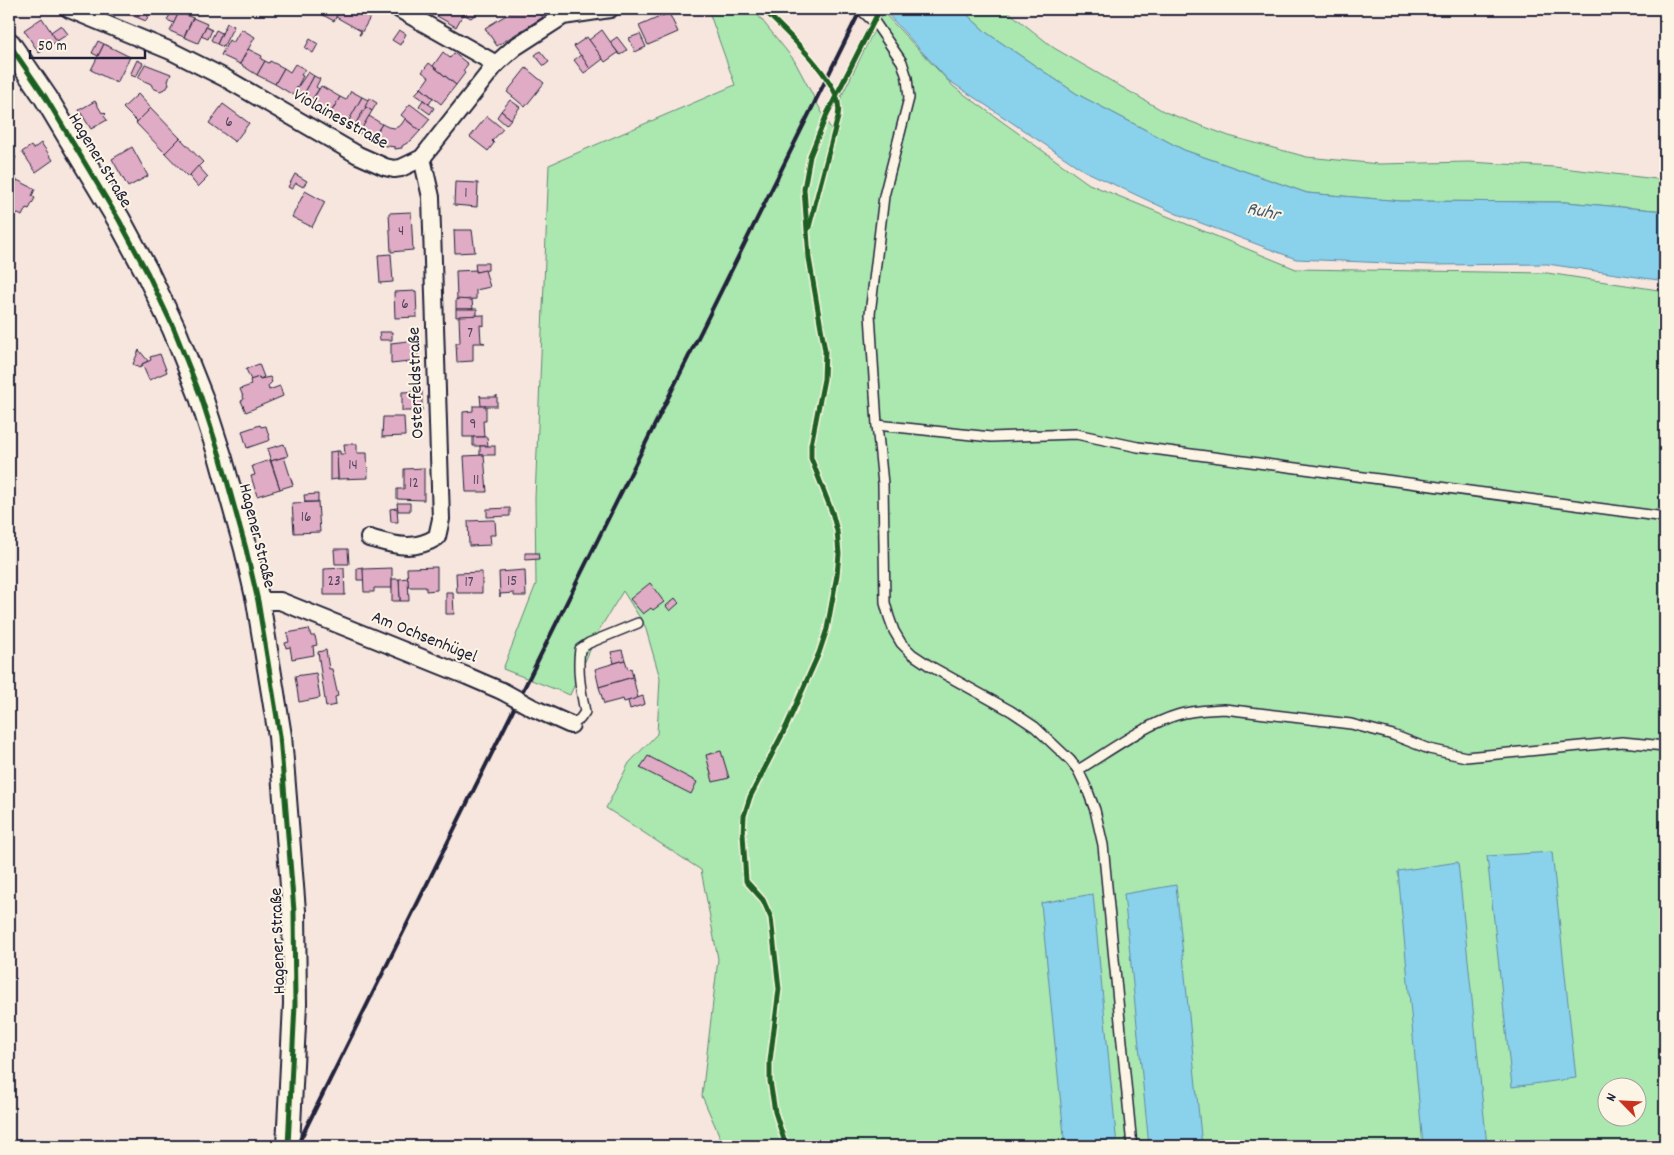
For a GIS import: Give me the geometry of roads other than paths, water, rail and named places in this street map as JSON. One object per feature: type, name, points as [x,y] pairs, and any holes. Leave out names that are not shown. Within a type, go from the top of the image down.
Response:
[{"type":"main road","name":"Hagener Straße","points":[[9,44],[46,98],[119,220],[148,274],[174,329],[201,397],[221,459],[246,549],[258,602],[280,736],[293,902],[295,1004],[288,1146]]},
{"type":"street","name":"Violainesstraße","points":[[70,9],[171,51],[226,78],[358,155],[394,169],[401,168],[422,158],[496,64],[561,12],[610,9]]},
{"type":"street","points":[[400,9],[496,64]]},
{"type":"street","name":"Osterfeldstraße","points":[[369,538],[401,546],[425,544],[437,537],[441,519],[431,197],[422,158]]},
{"type":"street","name":"Am Ochsenhügel","points":[[258,602],[280,602],[467,676],[571,725]]},
{"type":"lane","points":[[860,9],[876,24],[902,62],[907,78],[909,98],[884,196],[870,314],[877,425],[884,484],[885,603],[894,631],[901,643],[918,658],[1011,711],[1035,728],[1070,760],[1078,770],[1095,810],[1103,845],[1132,1146]]},
{"type":"lane","points":[[877,425],[991,437],[1076,434],[1138,447],[1665,517]]},
{"type":"lane","points":[[571,725],[580,719],[585,712],[579,681],[578,661],[580,649],[589,643],[638,623]]},
{"type":"lane","points":[[1078,770],[1156,723],[1178,714],[1224,709],[1351,724],[1394,735],[1429,750],[1466,757],[1622,742],[1665,746]]},
{"type":"water","name":"Ruhr","points":[[883,9],[961,9],[987,33],[1077,94],[1184,150],[1307,193],[1402,201],[1566,202],[1665,211],[1665,281],[1547,264],[1433,265],[1296,259],[1177,214],[1083,170],[948,80]]},
{"type":"water","points":[[1552,852],[1576,1078],[1512,1087],[1487,856]]},
{"type":"water","points":[[1458,862],[1487,1146],[1423,1146],[1398,871]]},
{"type":"water","points":[[1176,885],[1202,1146],[1149,1146],[1124,894]]},
{"type":"water","points":[[1093,894],[1117,1146],[1065,1146],[1041,903]]},
{"type":"railway","points":[[297,1146],[861,9]]}]
